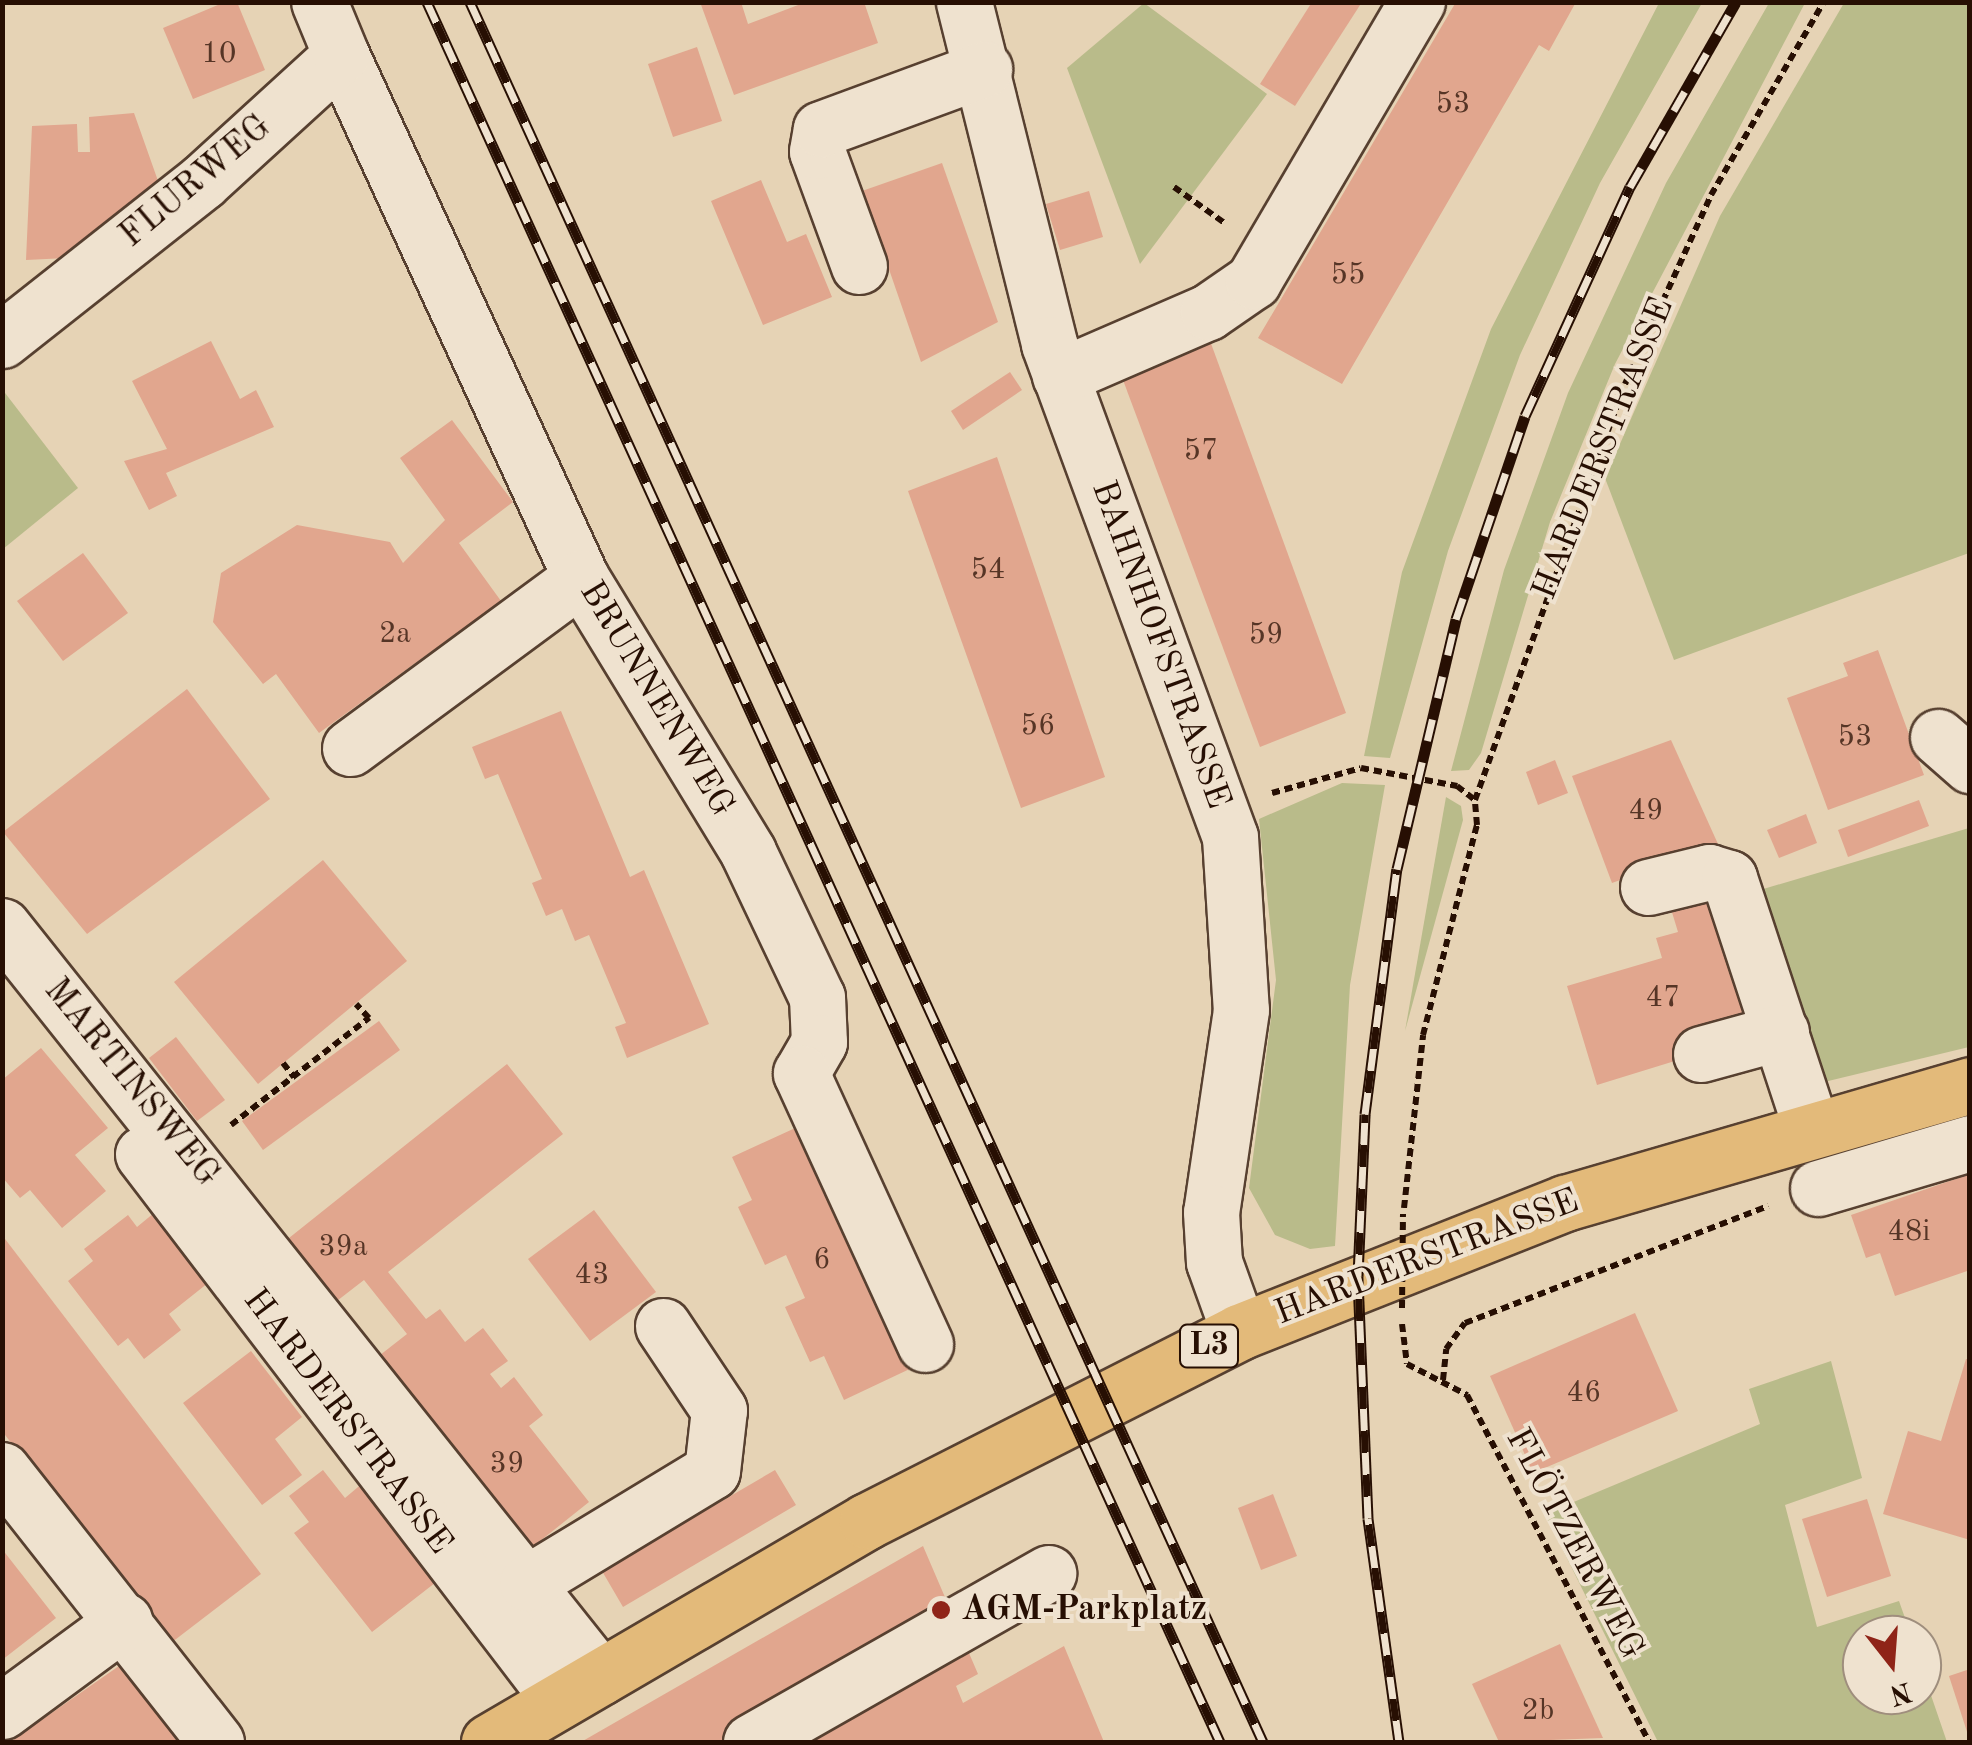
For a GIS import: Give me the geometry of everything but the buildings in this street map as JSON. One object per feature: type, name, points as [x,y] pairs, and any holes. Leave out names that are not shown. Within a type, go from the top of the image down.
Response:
[{"type":"main road","name":"HARDERSTRASSE","points":[[489,1742],[884,1512],[1238,1332],[1566,1203],[1811,1127],[1970,1085]]},
{"type":"street","points":[[319,2],[341,55]]},
{"type":"street","name":"BAHNHOFSTRASSE","points":[[964,2],[1060,376],[1224,811],[1241,1010],[1210,1212],[1216,1272],[1238,1332]]},
{"type":"street","points":[[1060,376],[1208,312],[1253,281],[1417,2]]},
{"type":"street","name":"FLURWEG","points":[[2,340],[202,182],[341,55]]},
{"type":"street","name":"BRUNNENWEG","points":[[341,55],[581,578],[748,852],[817,997],[819,1042],[801,1073],[925,1344]]},
{"type":"street","points":[[858,266],[817,150],[821,129],[984,69]]},
{"type":"street","points":[[350,748],[581,578]]},
{"type":"street","points":[[1648,888],[1709,872],[1730,878],[1811,1127]]},
{"type":"street","name":"MARTINSWEG","points":[[2,926],[259,1241]]},
{"type":"street","points":[[1701,1054],[1781,1032]]},
{"type":"street","points":[[1818,1188],[1970,1143]]},
{"type":"street","name":"HARDERSTRASSE","points":[[135,1144],[580,1689]]},
{"type":"street","name":"HARDERSTRASSE","points":[[259,1241],[527,1584],[580,1689]]},
{"type":"street","points":[[527,1584],[712,1471],[719,1410],[663,1326]]},
{"type":"street","points":[[2,1470],[124,1620],[216,1742]]},
{"type":"street","points":[[752,1742],[1048,1573]]},
{"type":"street","points":[[2,1711],[124,1620]]},
{"type":"path","name":"HARDERSTRASSE","points":[[1402,1308],[1403,1214],[1423,1035],[1478,825],[1475,800],[1625,384],[1712,195],[1824,2]]},
{"type":"path","points":[[1224,811],[1362,768],[1457,786],[1475,800]]},
{"type":"path","points":[[192,1156],[369,1018],[356,1004]]},
{"type":"path","points":[[284,1063],[294,1076]]},
{"type":"path","name":"HARDERSTRASSE","points":[[1443,1380],[1446,1349],[1465,1323],[1818,1188]]},
{"type":"path","name":"FLÖTZERWEG","points":[[1402,1308],[1406,1364],[1467,1395],[1650,1742]]},
{"type":"green space","points":[[1144,3],[1267,94],[1140,264],[1067,68]]},
{"type":"green space","points":[[1659,3],[1702,3],[1600,183],[1520,355],[1448,551],[1390,758],[1364,756],[1402,572],[1491,329]]},
{"type":"green space","points":[[1769,3],[1805,3],[1615,364],[1550,522],[1481,753],[1469,770],[1451,771],[1504,570],[1568,393],[1666,183]]},
{"type":"green space","points":[[1844,3],[1969,3],[1969,553],[1674,660],[1605,478],[1720,216]]},
{"type":"green space","points":[[2,389],[78,488],[3,549],[2,549]]},
{"type":"green space","points":[[1342,783],[1385,785],[1350,985],[1335,1246],[1310,1249],[1275,1235],[1249,1188],[1276,980],[1259,819]]},
{"type":"green space","points":[[1446,797],[1461,806],[1463,820],[1405,1031]]},
{"type":"green space","points":[[1969,828],[1969,1047],[1820,1083],[1750,893]]},
{"type":"green space","points":[[1831,1361],[1862,1478],[1785,1505],[1817,1627],[1842,1619],[1842,1715],[1938,1715],[1947,1742],[1658,1742],[1545,1514],[1760,1424],[1749,1389]]},
{"type":"green space","points":[[1899,1601],[1904,1615],[1855,1615]]},
{"type":"railway","points":[[427,2],[1220,1742]]},
{"type":"railway","points":[[470,2],[1263,1742]]},
{"type":"railway","points":[[1399,1742],[1368,1518],[1358,1276],[1365,1114],[1397,869],[1456,619],[1525,416],[1630,187],[1736,2]]},
{"type":"place","name":"AGM-Parkplatz","points":[[941,1610]]}]
